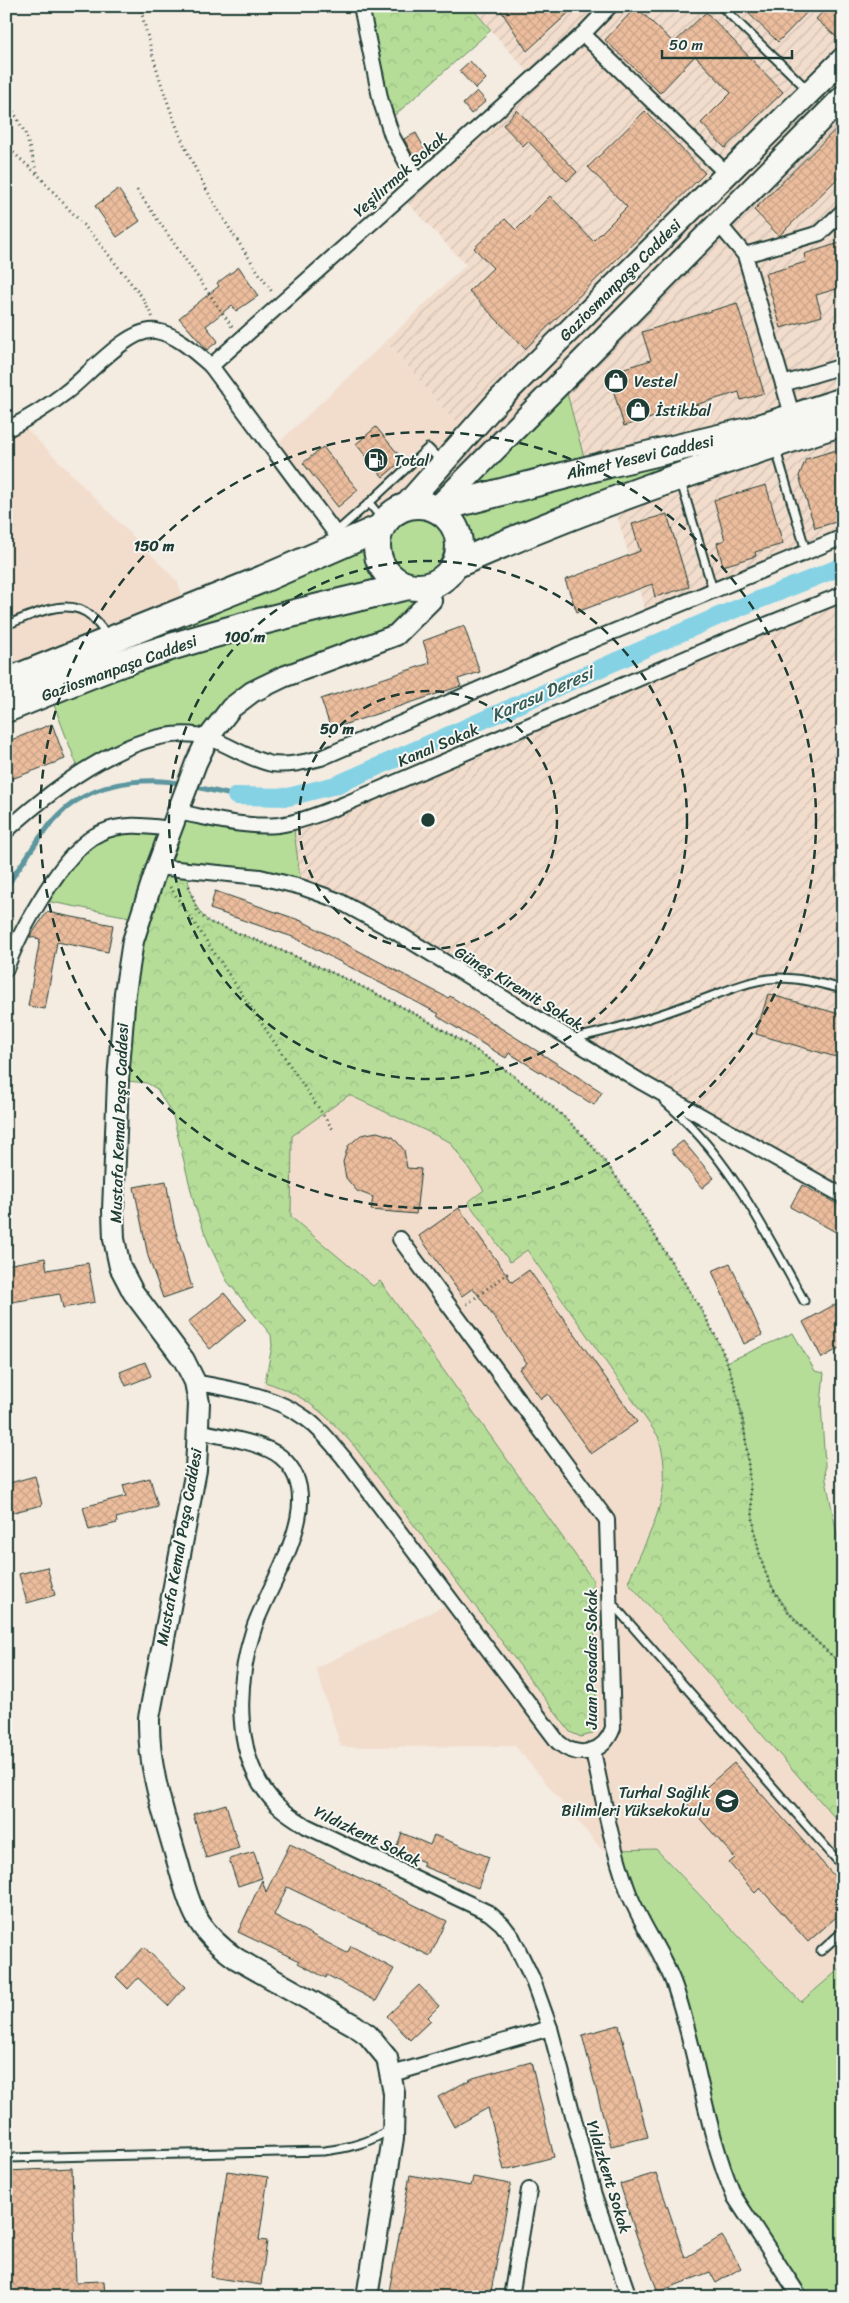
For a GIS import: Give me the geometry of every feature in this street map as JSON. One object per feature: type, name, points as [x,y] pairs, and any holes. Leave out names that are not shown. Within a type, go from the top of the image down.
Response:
[{"type":"highway","name":"Ahmet Yesevi Caddesi","points":[[436,509],[613,463],[695,445],[793,418],[843,401]]},
{"type":"highway","name":"Ahmet Yesevi Caddesi","points":[[455,565],[495,547],[680,478],[843,422]]},
{"type":"highway","name":"Gaziosmanpaşa Caddesi","points":[[6,682],[112,640],[339,539],[384,515],[420,505],[436,509]]},
{"type":"highway","points":[[436,509],[449,519],[457,533],[459,549],[455,565]]},
{"type":"highway","points":[[384,515],[376,544],[379,560],[390,577],[417,586]]},
{"type":"highway","name":"Gaziosmanpaşa Caddesi","points":[[6,710],[119,664],[185,643],[276,618],[443,579],[455,565]]},
{"type":"main road","name":"Gaziosmanpaşa Caddesi","points":[[384,515],[443,463],[497,402],[843,59]]},
{"type":"main road","name":"Gaziosmanpaşa Caddesi","points":[[436,509],[843,97]]},
{"type":"street","points":[[361,6],[381,102],[392,136],[417,182]]},
{"type":"street","name":"Yeşilırmak Sokak","points":[[211,366],[583,34],[610,6]]},
{"type":"street","points":[[583,34],[727,174]]},
{"type":"street","points":[[745,255],[820,233],[843,211]]},
{"type":"street","points":[[718,222],[745,255],[793,418]]},
{"type":"street","points":[[6,430],[39,411],[66,392],[131,338],[142,332],[154,331],[167,334],[184,344],[211,366],[339,539]]},
{"type":"street","points":[[783,384],[843,366]]},
{"type":"street","points":[[6,831],[50,793],[80,773],[139,743],[186,735],[208,738],[271,764],[286,764],[321,758],[713,590],[843,537]]},
{"type":"street","name":"Mustafa Kemal Paşa Caddesi","points":[[367,2297],[394,2127],[394,2093],[392,2074],[387,2058],[368,2035],[223,1950],[205,1931],[197,1918],[186,1891],[154,1781],[149,1733],[154,1687],[196,1470],[199,1403],[195,1382],[184,1360],[133,1292],[120,1267],[114,1240],[113,1212],[118,1080],[125,993],[133,941],[157,867],[196,763],[208,738],[231,708],[252,692],[283,678],[396,635],[431,600],[417,586]]},
{"type":"street","name":"Kanal Sokak","points":[[6,969],[28,920],[61,871],[82,846],[99,833],[177,814],[256,825],[278,825],[316,815],[843,594]]},
{"type":"street","name":"Güneş Kiremit Sokak","points":[[157,867],[260,877],[301,886],[337,900],[394,931],[643,1083],[843,1196]]},
{"type":"street","name":"Juan Posadas Sokak","points":[[195,1382],[275,1401],[307,1419],[344,1457],[558,1742],[574,1752],[593,1751],[605,1743],[613,1728],[607,1520],[400,1239]]},
{"type":"street","name":"Yıldızkent Sokak","points":[[199,1431],[268,1449],[281,1457],[290,1467],[300,1492],[299,1518],[292,1540],[254,1628],[242,1690],[242,1722],[246,1748],[254,1770],[263,1786],[280,1808],[306,1826],[489,1913],[502,1924],[512,1937],[523,1958],[550,2028],[594,2195],[628,2297]]},
{"type":"street","points":[[593,1751],[625,1882],[632,1901],[664,1958],[675,1987],[727,2180],[742,2209],[800,2297]]},
{"type":"street","points":[[392,2074],[550,2028]]},
{"type":"street","points":[[511,2297],[529,2190]]},
{"type":"lane","points":[[721,6],[810,92]]},
{"type":"lane","points":[[774,445],[806,551]]},
{"type":"lane","points":[[384,515],[428,448],[443,463]]},
{"type":"lane","points":[[680,478],[713,590]]},
{"type":"lane","points":[[6,625],[66,606],[79,609],[90,615],[112,640]]},
{"type":"lane","points":[[570,1039],[671,1011],[739,985],[760,980],[779,978],[801,980],[843,989]]},
{"type":"lane","points":[[643,1083],[693,1128],[726,1168],[753,1209],[804,1301]]},
{"type":"lane","points":[[609,1599],[843,1867]]},
{"type":"lane","points":[[821,1951],[843,1931]]},
{"type":"lane","points":[[6,2158],[324,2151],[368,2142],[394,2127]]},
{"type":"path","points":[[140,6],[156,66],[178,131],[236,239],[280,304]]},
{"type":"path","points":[[6,98],[25,133],[38,176]]},
{"type":"path","points":[[6,146],[38,176],[130,280],[149,308],[154,331]]},
{"type":"path","points":[[137,190],[240,339]]},
{"type":"path","points":[[157,867],[334,1131]]},
{"type":"path","points":[[187,870],[193,901],[198,912],[209,922],[288,952],[418,1016],[504,1068],[565,1118],[600,1155],[656,1237],[717,1336],[732,1376],[744,1431],[752,1517],[758,1549],[767,1578],[782,1603],[810,1635],[843,1666]]},
{"type":"path","points":[[455,1314],[508,1273]]},
{"type":"shaded area","points":[[470,6],[843,6],[843,537],[647,617],[613,502],[436,509],[420,505],[467,436],[386,341],[466,265],[401,196],[533,78]]},
{"type":"shaded area","points":[[386,341],[468,436],[404,507],[344,545],[273,448]]},
{"type":"shaded area","points":[[20,422],[177,581],[188,610],[6,682],[6,430]]},
{"type":"shaded area","points":[[843,594],[843,1196],[394,931],[301,887],[293,822]]},
{"type":"shaded area","points":[[187,870],[193,901],[198,913],[209,922],[288,952],[418,1016],[504,1068],[565,1118],[600,1155],[656,1237],[717,1336],[732,1376],[744,1431],[752,1517],[758,1549],[767,1578],[810,1635],[843,1666],[843,1966],[802,2002],[657,1849],[602,1850],[515,1746],[341,1747],[316,1668],[452,1602],[326,1437],[262,1397],[272,1346],[271,1335],[227,1281],[209,1244],[195,1207],[173,1116],[157,1089],[147,1083],[118,1080]]},
{"type":"green space","points":[[361,6],[470,6],[491,30],[387,122]]},
{"type":"green space","points":[[563,378],[587,469],[695,445],[702,470],[449,572],[435,584],[396,635],[283,677],[208,738],[163,738],[80,773],[49,692],[185,643],[176,615],[384,521],[399,510],[417,505],[429,506]]},
{"type":"green space","points":[[177,812],[293,822],[301,887],[157,867],[140,919],[41,900],[99,833],[171,829]]},
{"type":"green space","points":[[157,867],[187,870],[193,898],[199,911],[209,922],[302,959],[349,981],[442,1029],[485,1056],[526,1085],[564,1117],[594,1148],[620,1182],[694,1298],[711,1328],[731,1374],[744,1430],[757,1541],[762,1562],[770,1582],[781,1602],[794,1619],[843,1666],[843,1827],[628,1582],[652,1529],[662,1494],[663,1456],[658,1436],[527,1250],[510,1262],[468,1202],[484,1190],[450,1142],[349,1095],[292,1136],[291,1217],[373,1286],[380,1281],[593,1580],[597,1725],[592,1734],[581,1737],[570,1732],[345,1436],[315,1407],[292,1393],[265,1382],[272,1346],[271,1335],[227,1281],[209,1244],[195,1207],[173,1116],[157,1089],[147,1083],[118,1080],[125,993]]},
{"type":"green space","points":[[793,1333],[815,1371],[824,1373],[821,1404],[826,1480],[843,1563],[843,1666],[783,1604],[768,1579],[761,1562],[750,1507],[744,1423],[727,1362]]},
{"type":"green space","points":[[656,1849],[801,2002],[843,1966],[843,2297],[800,2297],[742,2209],[681,2008],[616,1850]]},
{"type":"building","points":[[498,6],[576,6],[527,51]]},
{"type":"building","points":[[741,6],[813,6],[778,42]]},
{"type":"building","points":[[828,6],[843,6],[843,43],[816,19]]},
{"type":"building","points":[[636,7],[674,43],[706,12],[783,92],[725,148],[701,123],[731,93],[695,56],[660,93],[605,40]]},
{"type":"building","points":[[470,61],[486,79],[476,89],[459,71]]},
{"type":"building","points":[[477,91],[486,101],[471,114],[463,104]]},
{"type":"building","points":[[517,110],[577,172],[567,181],[528,141],[523,146],[503,125]]},
{"type":"building","points":[[645,111],[705,173],[525,349],[469,291],[493,268],[474,248],[505,219],[516,230],[550,196],[593,241],[627,207],[588,167]]},
{"type":"building","points":[[843,122],[843,173],[779,236],[754,210]]},
{"type":"building","points":[[416,133],[427,153],[415,160],[404,139]]},
{"type":"building","points":[[118,189],[140,221],[117,237],[95,206]]},
{"type":"building","points":[[843,242],[843,287],[816,295],[822,316],[781,328],[765,274],[806,262],[804,254]]},
{"type":"building","points":[[239,267],[258,296],[236,311],[232,305],[206,326],[218,341],[207,350],[179,318],[219,286],[217,283]]},
{"type":"building","points":[[737,303],[764,393],[741,400],[739,392],[624,426],[608,373],[651,360],[642,332]]},
{"type":"building","points":[[376,427],[403,460],[383,477],[356,444]]},
{"type":"building","points":[[323,447],[358,490],[338,507],[303,463]]},
{"type":"building","points":[[843,448],[843,520],[815,528],[799,476],[806,459]]},
{"type":"building","points":[[766,485],[783,544],[755,552],[756,556],[723,566],[717,543],[725,540],[714,500]]},
{"type":"building","points":[[667,514],[689,587],[655,597],[652,584],[577,612],[565,580],[640,551],[632,524]]},
{"type":"building","points":[[464,626],[480,672],[458,679],[461,686],[331,729],[321,699],[430,663],[423,641]]},
{"type":"building","points":[[52,724],[65,759],[6,781],[6,742]]},
{"type":"building","points":[[215,891],[302,921],[448,998],[450,996],[602,1092],[594,1105],[509,1053],[506,1058],[437,1016],[439,1014],[293,937],[210,909]]},
{"type":"building","points":[[47,912],[113,925],[108,952],[57,942],[45,1009],[28,1006],[40,939],[30,937]]},
{"type":"building","points":[[768,994],[843,1015],[843,1059],[756,1034]]},
{"type":"building","points":[[377,1132],[393,1137],[404,1150],[407,1168],[421,1169],[416,1214],[371,1210],[373,1197],[357,1191],[346,1178],[343,1162],[348,1146],[361,1135]]},
{"type":"building","points":[[683,1141],[714,1178],[702,1188],[671,1150]]},
{"type":"building","points":[[166,1181],[174,1225],[192,1288],[163,1298],[148,1256],[134,1187]]},
{"type":"building","points":[[802,1185],[843,1207],[843,1236],[790,1207]]},
{"type":"building","points":[[459,1208],[512,1282],[529,1270],[637,1422],[591,1454],[548,1394],[541,1399],[519,1369],[527,1363],[473,1288],[462,1296],[419,1236]]},
{"type":"building","points":[[45,1258],[47,1270],[88,1263],[95,1302],[63,1308],[60,1294],[6,1303],[6,1265]]},
{"type":"building","points":[[730,1263],[762,1335],[744,1344],[712,1271]]},
{"type":"building","points":[[224,1293],[246,1319],[210,1349],[188,1322]]},
{"type":"building","points":[[843,1300],[843,1346],[822,1358],[803,1322]]},
{"type":"building","points":[[145,1362],[151,1376],[126,1386],[120,1372]]},
{"type":"building","points":[[35,1476],[42,1505],[6,1514],[6,1484]]},
{"type":"building","points":[[150,1478],[158,1507],[116,1518],[117,1523],[89,1530],[83,1507],[126,1496],[123,1485]]},
{"type":"building","points":[[47,1567],[55,1595],[27,1603],[19,1574]]},
{"type":"building","points":[[734,1763],[843,1886],[843,1911],[808,1942],[760,1888],[755,1893],[729,1863],[735,1858],[687,1804]]},
{"type":"building","points":[[226,1804],[239,1848],[206,1858],[193,1814]]},
{"type":"building","points":[[402,1833],[430,1845],[434,1835],[489,1857],[478,1888],[422,1866],[424,1862],[395,1851]]},
{"type":"building","points":[[290,1844],[447,1921],[430,1956],[287,1887],[274,1915],[347,1953],[351,1946],[394,1969],[376,2001],[327,1975],[326,1978],[298,1963],[299,1961],[238,1932],[262,1880],[266,1892]]},
{"type":"building","points":[[254,1852],[262,1878],[238,1886],[229,1859]]},
{"type":"building","points":[[144,1947],[185,1987],[168,2006],[138,1978],[128,1989],[116,1977]]},
{"type":"building","points":[[419,1985],[439,2006],[428,2017],[431,2020],[410,2040],[387,2016]]},
{"type":"building","points":[[619,2025],[648,2137],[611,2146],[582,2035]]},
{"type":"building","points":[[531,2062],[554,2157],[504,2170],[488,2108],[454,2127],[438,2097],[473,2078]]},
{"type":"building","points":[[72,2168],[76,2282],[104,2281],[105,2297],[6,2297],[6,2171]]},
{"type":"building","points":[[227,2171],[268,2177],[259,2240],[267,2241],[261,2285],[211,2277]]},
{"type":"building","points":[[656,2173],[685,2258],[722,2236],[741,2268],[716,2283],[710,2272],[658,2292],[637,2237],[620,2184]]},
{"type":"building","points":[[410,2175],[471,2186],[473,2177],[511,2184],[490,2297],[388,2297]]},
{"type":"waterway","name":"Karasu Deresi","points":[[236,796],[288,797],[336,785],[721,615],[843,566]]},
{"type":"waterway","points":[[6,891],[15,874],[44,832],[74,802],[94,792],[119,784],[146,781],[184,784]]},
{"type":"waterway","points":[[192,786],[236,796]]},
{"type":"place","name":"Vestel","points":[[616,381]]},
{"type":"place","name":"İstikbal","points":[[638,410]]},
{"type":"place","name":"Total","points":[[376,460]]},
{"type":"place","name":"Turhal Sağlık Bilimleri Yüksekokulu","points":[[727,1801]]}]
